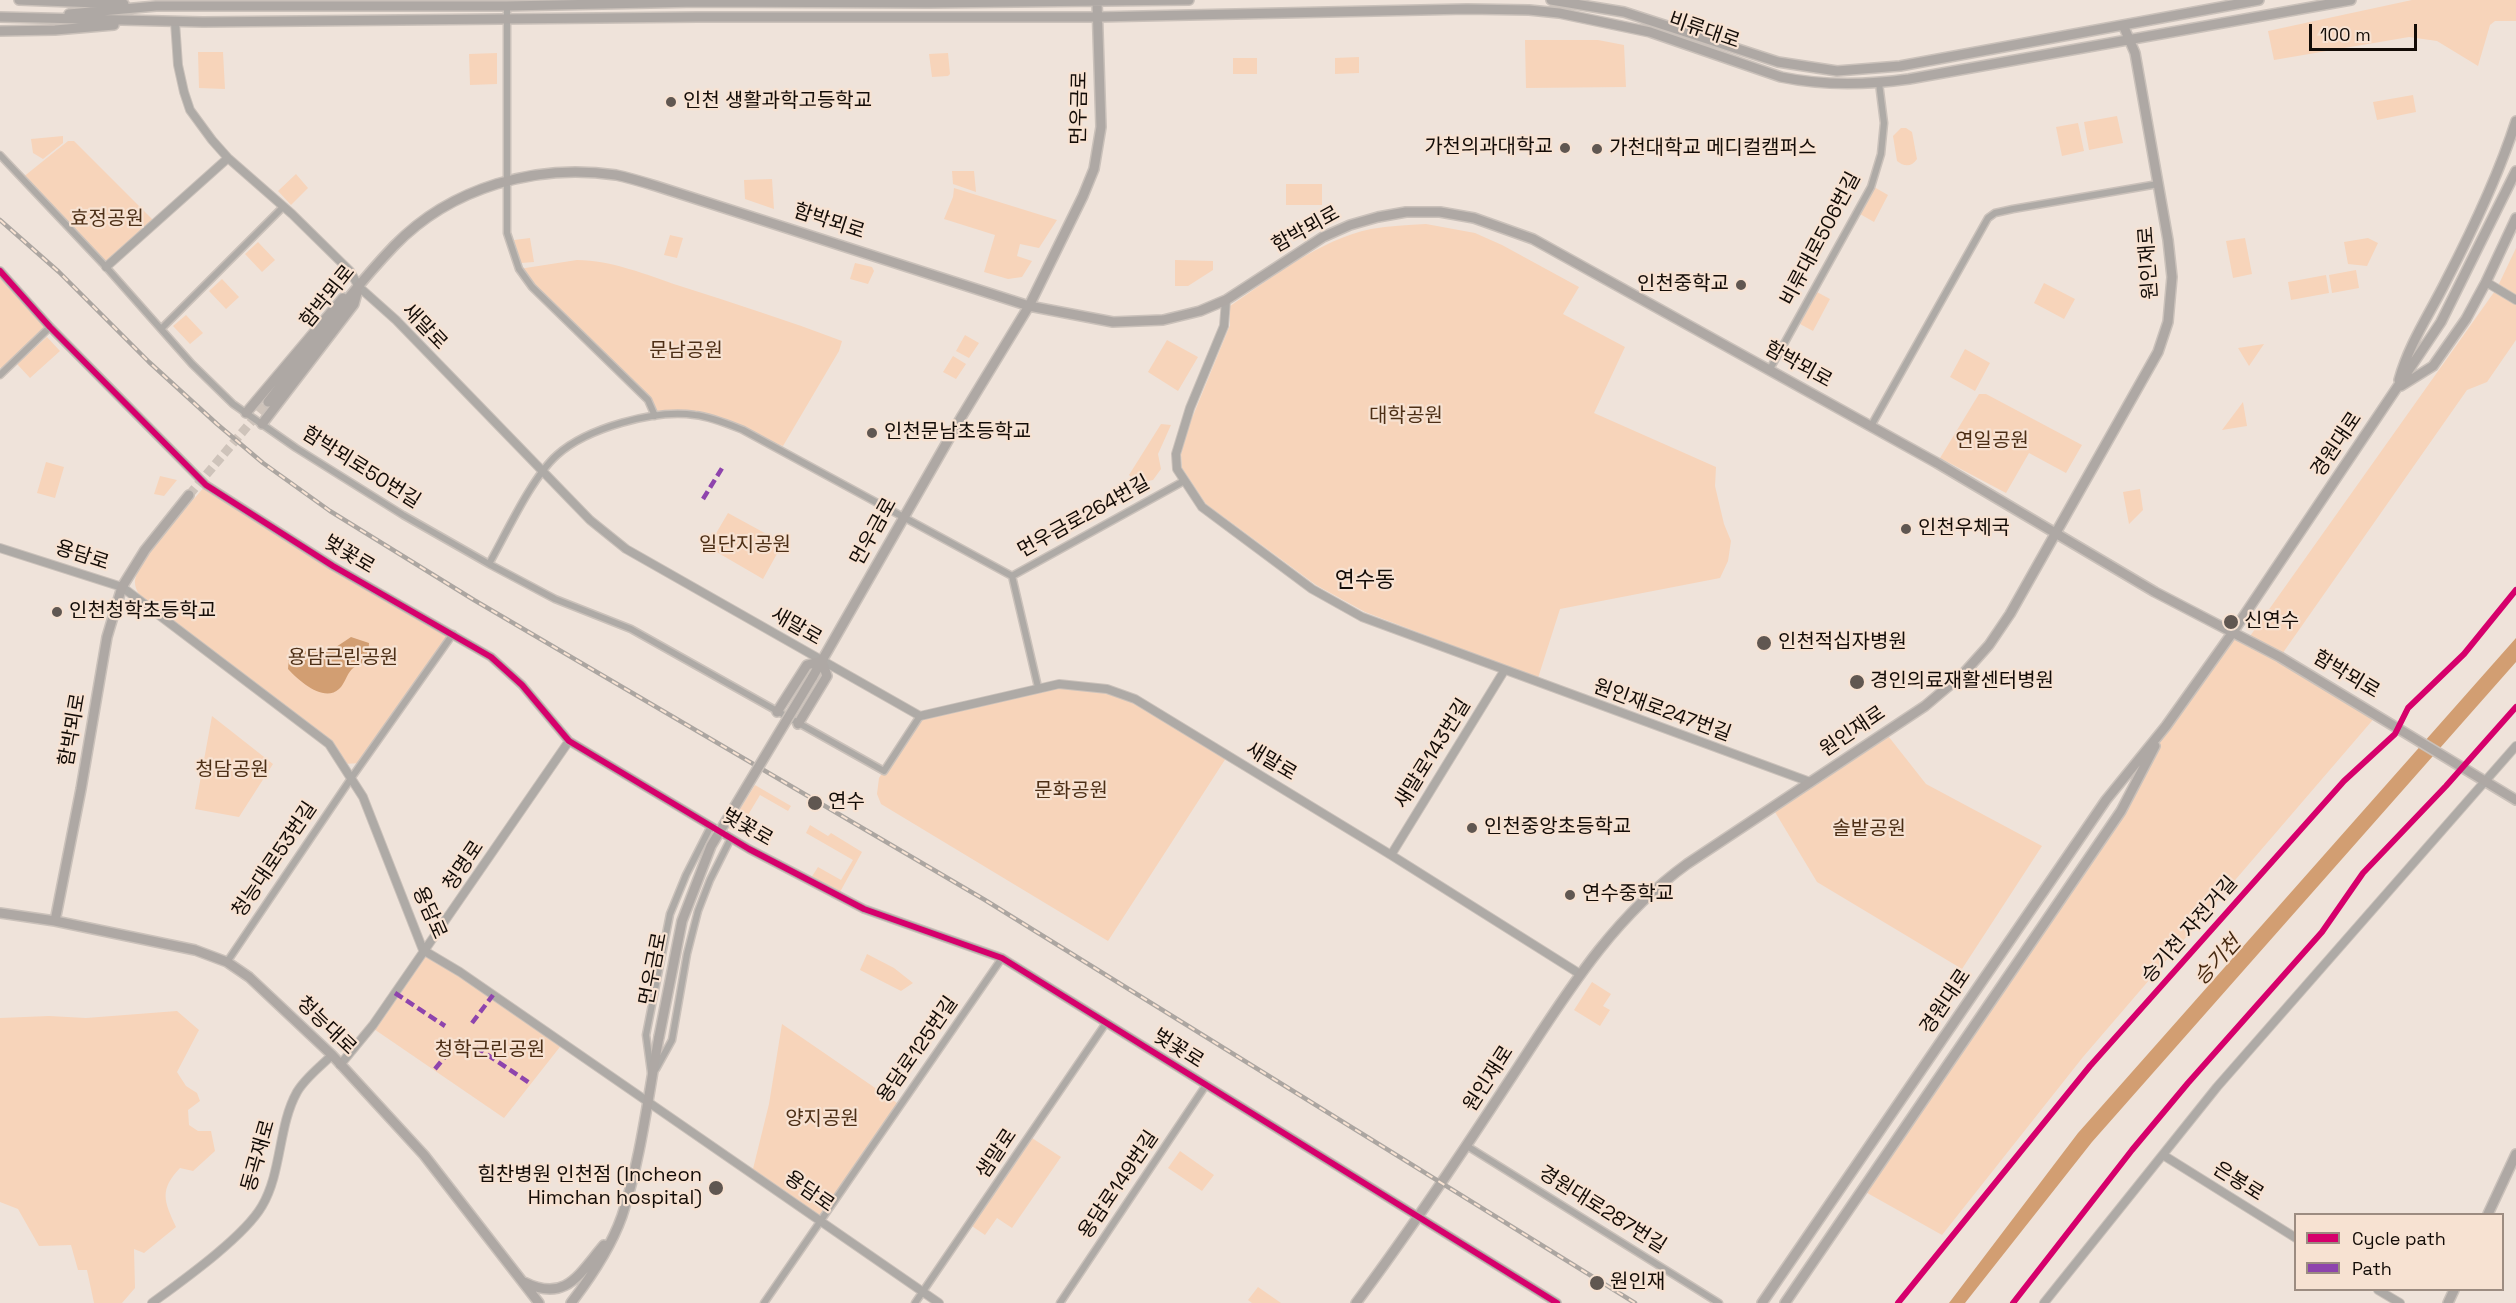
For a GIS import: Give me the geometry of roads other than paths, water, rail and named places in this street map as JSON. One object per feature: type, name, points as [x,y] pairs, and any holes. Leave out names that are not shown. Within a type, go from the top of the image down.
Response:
[{"type":"main road","points":[[19,0],[156,6]]},
{"type":"main road","name":"비류대로","points":[[31,17],[156,6],[507,6],[698,1],[1189,0]]},
{"type":"main road","name":"비류대로","points":[[1551,0],[1624,12],[1778,62],[1838,71],[1900,66],[2259,0]]},
{"type":"main road","name":"비류대로","points":[[0,17],[176,22],[698,16],[1097,17],[1411,5],[1559,13],[1650,32],[1781,76],[1832,84],[1879,83],[2350,0]]},
{"type":"main road","name":"먼우금로","points":[[571,1303],[599,1262],[621,1218],[635,1167],[680,931],[704,863],[724,822],[812,678],[962,416],[1029,306],[1094,170],[1099,146],[1101,116],[1097,1]]},
{"type":"main road","points":[[0,31],[55,30],[153,22]]},
{"type":"main road","name":"원인재로","points":[[1356,1303],[1467,1146],[1580,974],[1610,933],[1658,885],[1924,706],[1963,674],[1989,645],[2010,614],[2158,352],[2168,322],[2172,277],[2158,184],[2135,53],[2123,25]]},
{"type":"main road","points":[[2397,388],[2407,352],[2481,214],[2504,159],[2516,121]]},
{"type":"main road","name":"경원대로","points":[[1762,1303],[2106,800],[2166,726],[2233,632],[2441,322],[2516,171]]},
{"type":"main road","name":"함박뫼로","points":[[268,402],[395,244],[443,207],[472,192],[509,181],[555,173],[583,172],[618,176],[656,186],[1029,306],[1113,322],[1163,320],[1200,311],[1226,300],[1323,237],[1350,225],[1406,212],[1440,212],[1474,218],[1533,238],[1770,369],[1937,463],[2155,592],[2272,652],[2516,800]]},
{"type":"main road","points":[[2397,388],[2433,366],[2466,319],[2516,218]]},
{"type":"main road","points":[[246,413],[344,296],[359,287]]},
{"type":"main road","points":[[262,424],[354,304],[359,287]]},
{"type":"main road","name":"함박뫼로","points":[[55,921],[81,789],[107,637],[122,587],[145,550],[189,495]]},
{"type":"main road","points":[[777,712],[807,665],[822,661],[827,676],[798,724]]},
{"type":"main road","name":"경원대로","points":[[1785,1303],[2121,811],[2166,726]]},
{"type":"main road","name":"청능대로","points":[[0,913],[55,921],[195,950],[227,962],[249,977],[332,1056],[424,1155],[539,1303]]},
{"type":"main road","points":[[2489,1213],[2516,1154]]},
{"type":"main road","points":[[521,1280],[544,1290],[565,1287],[574,1280],[613,1234]]},
{"type":"street","points":[[698,1],[698,16]]},
{"type":"street","points":[[507,6],[509,181],[507,233],[519,269],[532,287],[648,400],[656,416]]},
{"type":"street","name":"새말로","points":[[176,22],[178,65],[190,110],[228,158],[350,271],[359,287],[396,320],[590,520],[626,549],[920,716],[1059,684],[1107,689],[1135,699],[1391,855],[1580,974]]},
{"type":"street","name":"비류대로506번길","points":[[1770,369],[1871,187],[1881,154],[1884,123],[1879,83]]},
{"type":"street","name":"함박뫼로50번길","points":[[0,155],[106,267],[192,364],[233,404],[404,515],[555,599],[631,629],[884,771],[920,716]]},
{"type":"street","points":[[106,267],[228,158]]},
{"type":"street","points":[[1871,426],[1988,218],[1995,213],[2013,209],[2158,184]]},
{"type":"street","points":[[160,329],[283,207]]},
{"type":"street","name":"벚꽃로","points":[[0,271],[50,327],[206,485],[333,566],[491,657],[522,685],[569,741],[731,838],[864,909],[1002,958],[1557,1303]]},
{"type":"street","points":[[2486,282],[2516,300]]},
{"type":"street","name":"원인재로247번길","points":[[1226,300],[1224,326],[1190,408],[1176,454],[1177,469],[1202,507],[1312,589],[1362,617],[1503,671],[1810,782]]},
{"type":"street","points":[[0,375],[50,327]]},
{"type":"street","name":"먼우금로264번길","points":[[489,564],[542,471],[557,454],[578,441],[611,426],[656,416],[693,414],[720,420],[743,430],[1012,576],[1185,481]]},
{"type":"street","name":"용담로","points":[[0,548],[122,587],[329,744],[352,777],[380,836],[423,950],[460,972],[939,1303]]},
{"type":"street","points":[[1012,576],[1038,687]]},
{"type":"street","name":"청능대로53번길","points":[[227,962],[352,777],[453,634]]},
{"type":"street","name":"새말로143번길","points":[[1391,855],[1503,671]]},
{"type":"street","name":"청명로","points":[[340,1065],[359,1045],[569,741]]},
{"type":"street","points":[[2044,1303],[2260,1036],[2516,746]]},
{"type":"street","name":"먼우금로","points":[[651,1077],[646,1035],[670,914],[686,875],[711,826]]},
{"type":"street","name":"먼우금로","points":[[651,1077],[672,1040],[687,954],[698,911],[710,880],[731,838]]},
{"type":"street","name":"용담로125번길","points":[[764,1303],[1002,958]]},
{"type":"street","name":"샘말로","points":[[915,1303],[1106,1023]]},
{"type":"street","name":"동곡재로","points":[[152,1303],[206,1261],[255,1216],[268,1190],[290,1108],[297,1091],[332,1056]]},
{"type":"street","name":"용담로149번길","points":[[1060,1303],[1206,1085]]},
{"type":"street","name":"경원대로287번길","points":[[1467,1146],[1719,1303]]},
{"type":"street","name":"은봉로","points":[[2163,1155],[2294,1237]]},
{"type":"street","points":[[2380,1291],[2400,1303]]},
{"type":"tunnel","points":[[189,495],[268,402]]},
{"type":"railway","points":[[0,220],[59,272],[149,362],[217,424],[263,463],[330,511],[474,600],[985,900],[1635,1303]]},
{"type":"place","name":"인천 생활과학고등학교","points":[[671,102]]},
{"type":"place","name":"가천의과대학교","points":[[1565,148]]},
{"type":"place","name":"가천대학교 메디컬캠퍼스","points":[[1597,149]]},
{"type":"place","name":"인천중학교","points":[[1741,285]]},
{"type":"place","name":"인천문남초등학교","points":[[872,433]]},
{"type":"place","name":"인천우체국","points":[[1906,529]]},
{"type":"place","name":"인천청학초등학교","points":[[57,612]]},
{"type":"place","name":"신연수","points":[[2231,622]]},
{"type":"place","name":"인천적십자병원","points":[[1764,643]]},
{"type":"place","name":"경인의료재활센터병원","points":[[1857,682]]},
{"type":"place","name":"연수","points":[[815,803]]},
{"type":"place","name":"인천중앙초등학교","points":[[1472,828]]},
{"type":"place","name":"연수중학교","points":[[1570,895]]},
{"type":"place","name":"힘찬병원 인천점 (Incheon Himchan hospital)","points":[[716,1188]]},
{"type":"place","name":"원인재","points":[[1597,1283]]},
{"type":"district","name":"연수동","points":[[1365,581]]},
{"type":"park label","name":"효정공원","points":[[107,220]]},
{"type":"park label","name":"문남공원","points":[[686,352]]},
{"type":"park label","name":"대학공원","points":[[1406,417]]},
{"type":"park label","name":"연일공원","points":[[1992,442]]},
{"type":"park label","name":"일단지공원","points":[[745,546]]},
{"type":"park label","name":"용담근린공원","points":[[343,659]]},
{"type":"park label","name":"청담공원","points":[[232,771]]},
{"type":"park label","name":"문화공원","points":[[1071,792]]},
{"type":"park label","name":"솔밭공원","points":[[1869,830]]},
{"type":"park label","name":"청학근린공원","points":[[490,1051]]},
{"type":"park label","name":"양지공원","points":[[822,1120]]},
{"type":"water label","name":"승기천","points":[[2218,961]]}]
